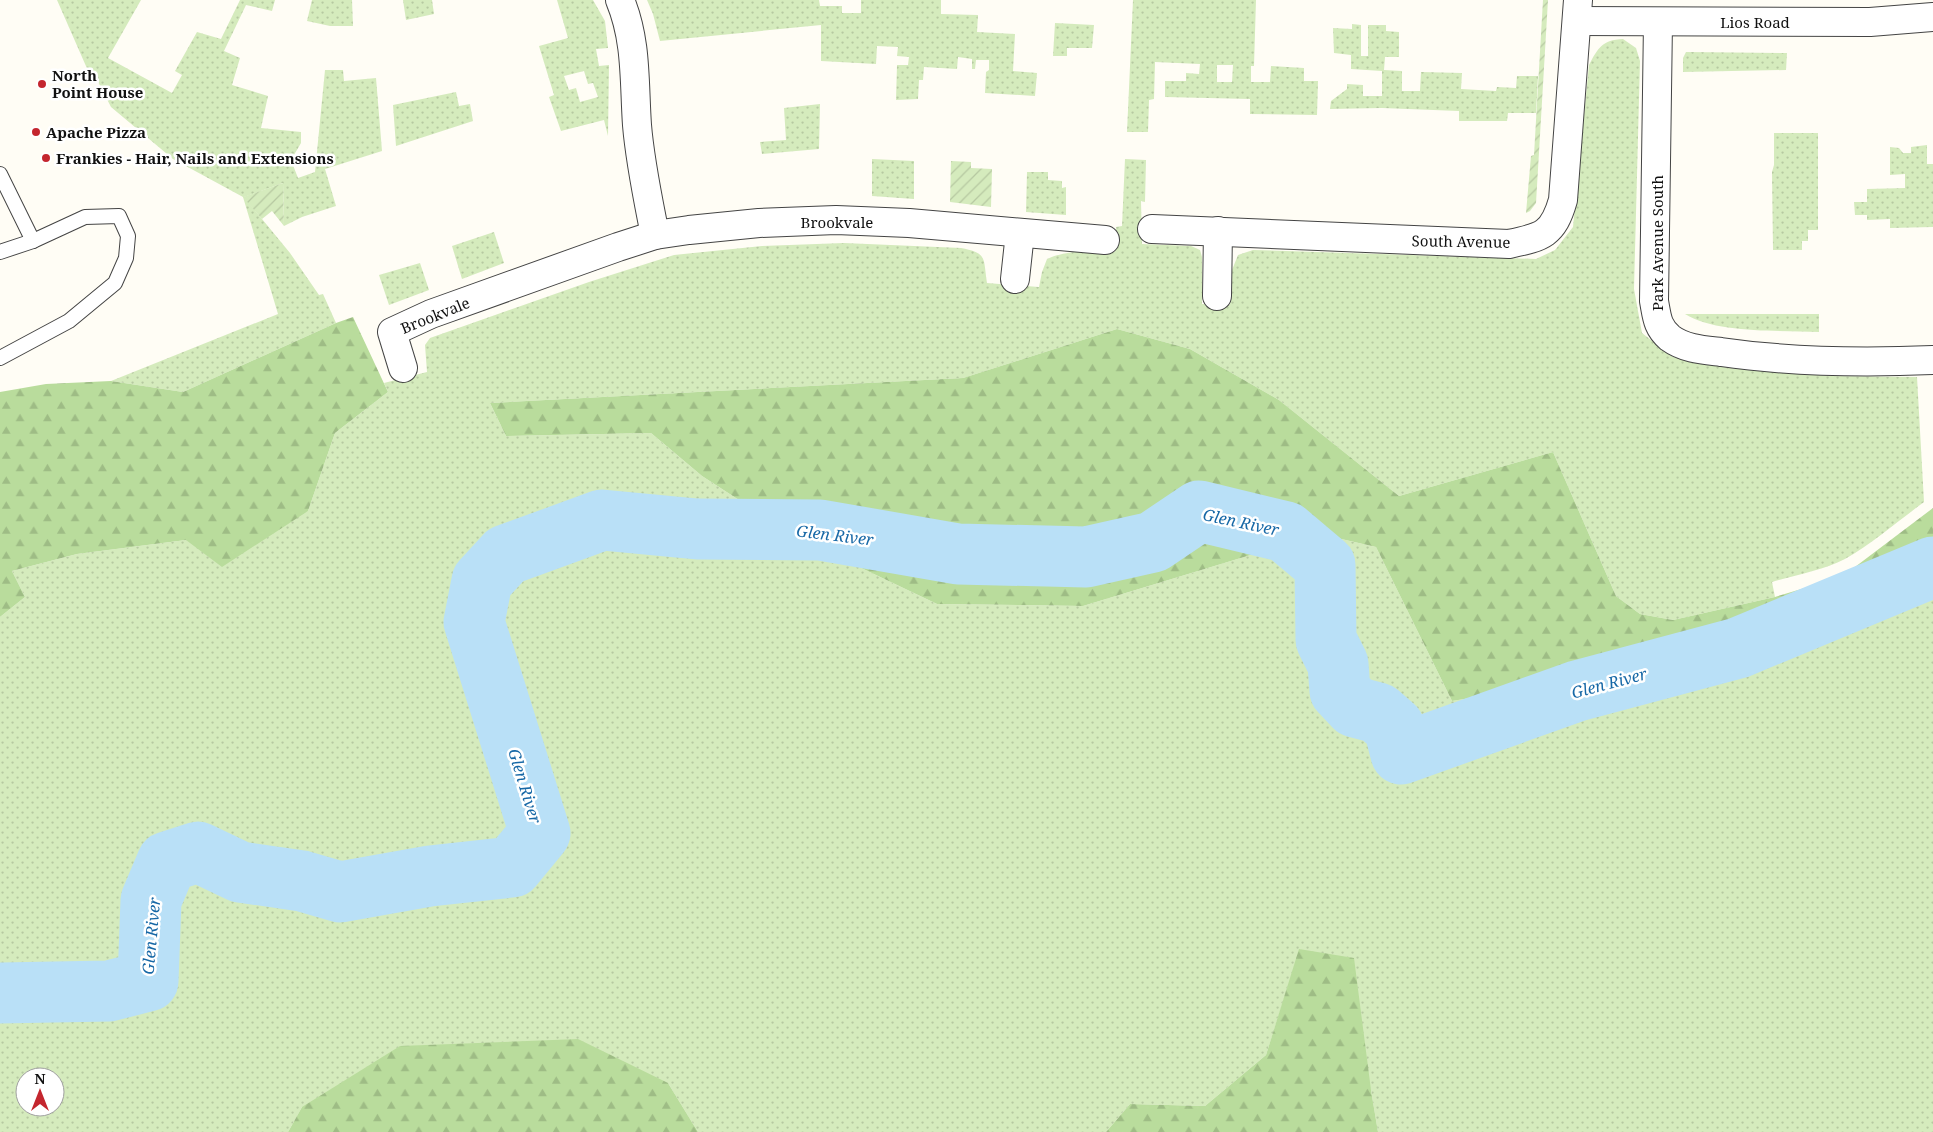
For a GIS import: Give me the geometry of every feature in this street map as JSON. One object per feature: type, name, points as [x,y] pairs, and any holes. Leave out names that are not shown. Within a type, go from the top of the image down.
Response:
[{"type":"street","points":[[620,0],[627,17],[634,53],[637,128],[655,235]]},
{"type":"street","name":"Lios Road","points":[[1577,10],[1658,22],[1860,22],[1919,12]]},
{"type":"street","name":"South Avenue","points":[[1152,228],[1509,244],[1534,238],[1548,230],[1557,219],[1562,200],[1577,10]]},
{"type":"street","name":"Park Avenue South","points":[[1658,22],[1654,301],[1658,324],[1670,338],[1686,347],[1746,356],[1818,360],[1933,360]]},
{"type":"street","name":"Brookvale","points":[[403,368],[392,332],[431,314],[655,235],[759,223],[836,220],[909,223],[1105,240]]},
{"type":"street","points":[[1216,296],[1218,231]]},
{"type":"street","points":[[1015,279],[1020,232]]},
{"type":"lane","points":[[0,174],[33,241]]},
{"type":"lane","points":[[0,252],[33,241],[85,217],[119,216],[128,236],[126,258],[115,283],[68,321],[0,358]]},
{"type":"green space","points":[[57,0],[141,0],[108,58],[172,93],[182,75],[175,71],[197,32],[221,39],[240,0],[275,0],[272,11],[246,5],[224,51],[240,58],[232,85],[268,96],[261,128],[301,132],[301,143],[291,160],[298,178],[315,172],[325,70],[343,70],[344,81],[376,78],[382,151],[325,169],[336,206],[302,217],[284,226],[283,183],[244,197],[290,253],[319,295],[323,294],[336,323],[183,392],[111,381],[278,314],[243,197],[173,159],[111,107],[93,72],[89,73]]},
{"type":"green space","points":[[312,0],[352,0],[353,26],[330,26],[307,21]]},
{"type":"green space","points":[[403,0],[432,0],[434,14],[406,20]]},
{"type":"green space","points":[[557,0],[593,0],[605,21],[608,48],[596,49],[599,66],[609,65],[608,136],[604,120],[561,131],[549,97],[554,95],[539,46],[568,38]],"holes":[[[584,71],[588,84],[593,83],[598,97],[580,102],[576,88],[569,90],[564,76]]]},
{"type":"green space","points":[[647,0],[819,0],[820,6],[842,6],[842,13],[861,13],[861,0],[941,0],[941,14],[978,15],[977,32],[1015,34],[1013,71],[1037,73],[1035,96],[985,93],[986,72],[989,70],[989,60],[976,60],[975,69],[972,69],[972,59],[958,57],[957,69],[924,67],[923,80],[919,80],[918,99],[896,100],[897,65],[908,65],[909,57],[897,56],[898,47],[877,46],[876,64],[821,61],[821,25],[660,41]]},
{"type":"green space","points":[[1133,0],[1256,0],[1254,66],[1251,66],[1251,82],[1270,82],[1271,66],[1304,68],[1304,81],[1318,81],[1317,115],[1250,114],[1250,99],[1165,97],[1165,81],[1186,81],[1186,73],[1199,74],[1200,64],[1155,62],[1154,99],[1149,100],[1148,132],[1127,132]],"holes":[[[1217,65],[1233,65],[1232,82],[1217,82]]]},
{"type":"green space","points":[[1543,0],[1548,0],[1536,203],[1526,213],[1531,156],[1534,155]]},
{"type":"green space","points":[[1055,23],[1094,25],[1092,48],[1067,48],[1067,56],[1053,56]]},
{"type":"green space","points":[[1352,24],[1361,25],[1361,56],[1368,56],[1368,25],[1386,25],[1386,31],[1399,32],[1399,57],[1385,57],[1384,70],[1402,71],[1402,91],[1420,91],[1421,72],[1462,73],[1461,89],[1496,91],[1497,87],[1516,88],[1517,76],[1538,76],[1536,113],[1508,113],[1507,121],[1459,121],[1459,111],[1382,108],[1330,109],[1331,101],[1347,89],[1347,84],[1363,85],[1363,96],[1382,96],[1382,71],[1351,69],[1351,55],[1334,53],[1333,28],[1352,29]]},
{"type":"green space","points":[[1623,39],[1636,48],[1640,61],[1634,289],[1642,333],[1673,357],[1731,368],[1831,376],[1917,377],[1924,502],[1845,559],[1819,569],[1772,582],[1775,597],[1673,620],[1640,614],[1616,596],[1553,452],[1399,496],[1279,400],[1190,349],[1117,329],[963,378],[490,403],[506,436],[651,433],[702,476],[796,537],[937,604],[1083,606],[1303,539],[1337,538],[1376,547],[1452,701],[1551,685],[1628,691],[1933,585],[1933,1132],[1378,1132],[1371,1090],[1300,949],[1266,1055],[1205,1106],[1130,1104],[1106,1132],[698,1132],[668,1083],[302,1107],[288,1132],[0,1132],[0,617],[25,597],[12,571],[77,554],[186,540],[308,511],[335,433],[388,392],[384,383],[427,372],[425,345],[430,338],[589,282],[674,255],[762,246],[844,243],[961,248],[976,252],[983,258],[987,283],[1039,287],[1047,259],[1072,252],[1115,252],[1116,227],[1122,226],[1125,159],[1146,160],[1145,202],[1141,201],[1142,244],[1191,246],[1200,250],[1202,257],[1202,304],[1230,305],[1232,270],[1238,255],[1253,250],[1536,259],[1555,250],[1573,227],[1589,65],[1602,46],[1610,41]]},
{"type":"green space","points":[[1686,52],[1787,53],[1786,70],[1683,72],[1683,58]]},
{"type":"green space","points":[[456,92],[459,106],[470,104],[473,121],[396,146],[393,105]]},
{"type":"green space","points":[[820,104],[819,149],[762,154],[760,142],[786,140],[784,108]]},
{"type":"green space","points":[[1774,133],[1818,133],[1818,230],[1808,230],[1808,241],[1802,241],[1802,250],[1773,250],[1772,172],[1774,165]]},
{"type":"green space","points":[[1927,145],[1927,164],[1933,164],[1933,227],[1890,228],[1890,219],[1867,220],[1867,215],[1855,215],[1854,202],[1867,202],[1867,189],[1905,188],[1905,174],[1890,175],[1890,147],[1899,148],[1903,153],[1911,153],[1911,147]]},
{"type":"green space","points":[[872,159],[914,161],[914,199],[872,196]]},
{"type":"green space","points":[[951,161],[971,162],[971,168],[992,169],[991,207],[950,202]]},
{"type":"green space","points":[[1027,172],[1048,172],[1048,180],[1062,181],[1062,188],[1066,187],[1066,215],[1026,212]]},
{"type":"green space","points":[[283,183],[284,226],[272,211],[262,219],[243,197]]},
{"type":"green space","points":[[494,232],[504,263],[462,279],[452,246]]},
{"type":"green space","points":[[420,263],[429,290],[389,305],[379,275]]},
{"type":"green space","points":[[1685,314],[1819,314],[1819,332],[1731,328],[1714,325]]},
{"type":"green space","points":[[353,317],[388,392],[335,433],[308,511],[222,567],[186,540],[77,554],[12,571],[25,597],[0,617],[0,392],[46,384],[111,381],[183,392]]},
{"type":"green space","points":[[1117,329],[1190,349],[1279,400],[1399,496],[1553,452],[1616,596],[1640,614],[1673,620],[1775,597],[1818,584],[1851,570],[1933,508],[1933,590],[1729,668],[1628,691],[1551,685],[1452,701],[1376,547],[1337,538],[1303,539],[1083,606],[937,604],[796,537],[702,476],[651,433],[506,436],[490,403],[963,378]]},
{"type":"green space","points":[[1299,949],[1354,958],[1378,1132],[1106,1132],[1130,1104],[1205,1106],[1266,1055]]},
{"type":"green space","points":[[578,1039],[668,1083],[698,1132],[288,1132],[302,1107],[400,1046]]},
{"type":"waterway","name":"Glen River","points":[[0,993],[109,991],[148,981],[151,900],[167,862],[198,852],[240,872],[302,881],[340,892],[430,876],[512,867],[540,833],[474,622],[482,581],[506,555],[602,520],[697,529],[820,530],[958,554],[1086,557],[1153,542],[1199,511],[1286,532],[1325,565],[1326,640],[1338,664],[1340,691],[1355,707],[1378,713],[1394,727],[1401,754],[1577,691],[1738,648],[1933,567]]},
{"type":"place","name":"North Point House","points":[[42,84]]},
{"type":"place","name":"Apache Pizza","points":[[36,132]]},
{"type":"place","name":"Frankies - Hair, Nails and Extensions","points":[[46,158]]}]
